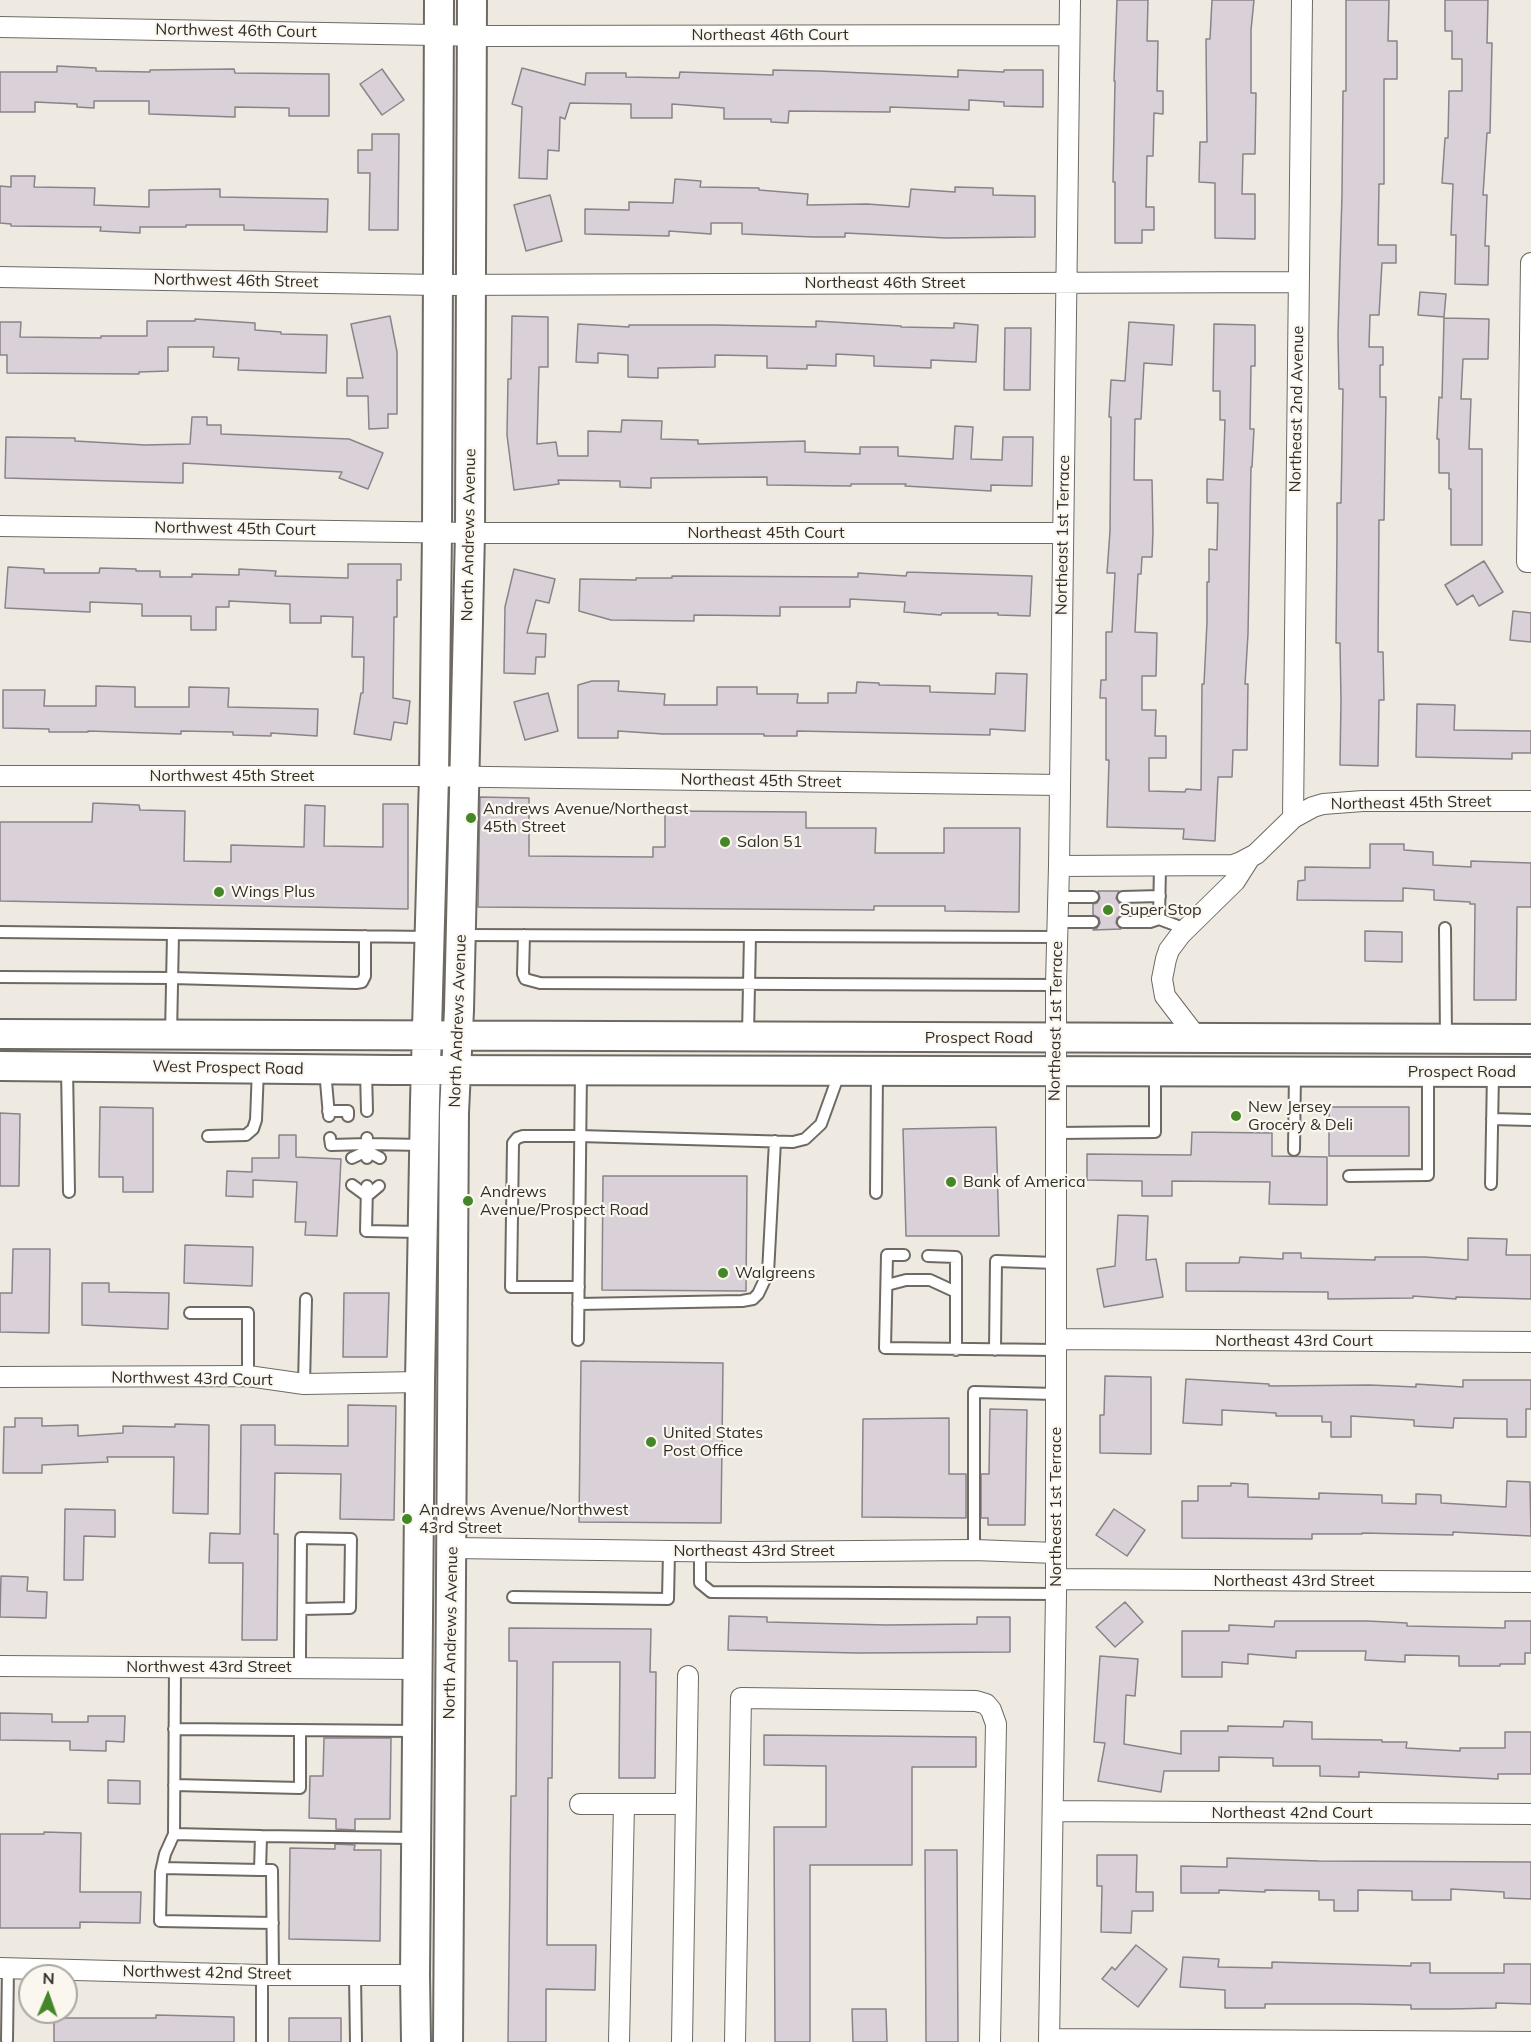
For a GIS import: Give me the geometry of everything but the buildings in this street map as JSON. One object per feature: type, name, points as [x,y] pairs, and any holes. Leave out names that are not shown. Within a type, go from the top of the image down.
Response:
[{"type":"main road","name":"North Andrews Avenue","points":[[416,2042],[420,1382],[434,776],[437,532],[439,0]]},
{"type":"main road","name":"North Andrews Avenue","points":[[448,2042],[454,1123],[461,935],[470,533],[472,0]]},
{"type":"main road","name":"West Prospect Road","points":[[0,1034],[427,1036]]},
{"type":"main road","name":"Prospect Road","points":[[427,1036],[1531,1039]]},
{"type":"main road","name":"West Prospect Road","points":[[0,1066],[457,1070]]},
{"type":"main road","name":"Prospect Road","points":[[457,1070],[1531,1072]]},
{"type":"main road","points":[[419,1669],[429,1677],[449,1702]]},
{"type":"street","name":"Northeast 1st Terrace","points":[[1049,2041],[1056,1587],[1056,985],[1070,0]]},
{"type":"street","name":"Northeast 2nd Avenue","points":[[1293,818],[1302,0]]},
{"type":"street","name":"Northwest 46th Court","points":[[0,27],[472,36]]},
{"type":"street","name":"Northeast 46th Court","points":[[472,36],[1069,35]]},
{"type":"street","points":[[1529,562],[1531,263]]},
{"type":"street","name":"Northwest 46th Street","points":[[0,277],[471,284]]},
{"type":"street","name":"Northeast 46th Street","points":[[471,284],[1298,282]]},
{"type":"street","name":"Northwest 45th Court","points":[[0,526],[470,533]]},
{"type":"street","name":"Northeast 45th Court","points":[[470,533],[1063,533]]},
{"type":"street","name":"Northwest 45th Street","points":[[0,776],[464,776]]},
{"type":"street","name":"Northeast 45th Street","points":[[464,776],[1060,785]]},
{"type":"street","name":"Northeast 45th Street","points":[[1059,866],[1223,866],[1249,859],[1293,818],[1313,807],[1335,802],[1531,801]]},
{"type":"street","points":[[1198,1038],[1165,996],[1162,979],[1169,950],[1186,929],[1235,881],[1249,859]]},
{"type":"street","name":"Northeast 43rd Court","points":[[1056,1345],[1531,1342]]},
{"type":"street","name":"Northwest 43rd Court","points":[[0,1377],[248,1376],[304,1384],[420,1382]]},
{"type":"street","name":"Northeast 43rd Street","points":[[452,1548],[1056,1553]]},
{"type":"street","name":"Northeast 43rd Street","points":[[1056,1587],[1531,1582]]},
{"type":"street","name":"Northwest 43rd Street","points":[[0,1666],[419,1669]]},
{"type":"street","points":[[682,2042],[688,1676]]},
{"type":"street","points":[[735,2042],[741,1698],[976,1701],[986,1704],[991,1710],[996,1724],[990,2042]]},
{"type":"street","points":[[580,1804],[686,1804]]},
{"type":"street","points":[[619,2042],[624,1804]]},
{"type":"street","name":"Northeast 42nd Court","points":[[1053,1811],[1531,1814]]},
{"type":"street","name":"Northwest 42nd Street","points":[[4,1968],[267,1975],[415,1975]]},
{"type":"street","points":[[1049,2041],[1531,2042]]},
{"type":"lane","points":[[1160,866],[1160,919]]},
{"type":"lane","points":[[1123,897],[1160,896]]},
{"type":"lane","points":[[1058,897],[1093,897]]},
{"type":"lane","points":[[1123,922],[1150,922],[1160,919],[1186,929]]},
{"type":"lane","points":[[461,935],[750,936],[1057,929],[1093,922]]},
{"type":"lane","points":[[1445,928],[1446,1039]]},
{"type":"lane","points":[[0,932],[430,936]]},
{"type":"lane","points":[[171,1035],[173,934]]},
{"type":"lane","points":[[524,935],[523,974],[525,979],[540,983],[1056,985]]},
{"type":"lane","points":[[0,977],[172,978],[356,983],[362,982],[365,976],[365,936]]},
{"type":"lane","points":[[748,1038],[750,936]]},
{"type":"lane","points":[[67,1067],[69,1192]]},
{"type":"lane","points":[[208,1136],[246,1135],[253,1129],[256,1120],[258,1069]]},
{"type":"lane","points":[[326,1069],[328,1113],[367,1114],[366,1070]]},
{"type":"lane","points":[[578,1340],[581,1070]]},
{"type":"lane","points":[[579,1287],[511,1287],[513,1143],[517,1138],[523,1136],[579,1136],[793,1142],[805,1139],[821,1124],[840,1071]]},
{"type":"lane","points":[[876,1193],[877,1071]]},
{"type":"lane","points":[[1056,1133],[1155,1132],[1155,1072]]},
{"type":"lane","points":[[1294,1150],[1295,1072]]},
{"type":"lane","points":[[1349,1176],[1428,1175],[1428,1072]]},
{"type":"lane","points":[[1491,1184],[1493,1072]]},
{"type":"lane","points":[[1492,1119],[1531,1120]]},
{"type":"lane","points":[[330,1138],[331,1145],[349,1141],[367,1148],[380,1158]]},
{"type":"lane","points":[[578,1304],[753,1299],[758,1294],[768,1273],[775,1141]]},
{"type":"lane","points":[[352,1158],[367,1148],[424,1145]]},
{"type":"lane","points":[[352,1185],[367,1191],[379,1186]]},
{"type":"lane","points":[[367,1191],[366,1231],[423,1232]]},
{"type":"lane","points":[[904,1256],[887,1255],[885,1348],[995,1350],[1056,1345]]},
{"type":"lane","points":[[928,1256],[956,1257],[956,1350]]},
{"type":"lane","points":[[995,1350],[996,1261],[1056,1263]]},
{"type":"lane","points":[[887,1284],[906,1280],[930,1280],[956,1292]]},
{"type":"lane","points":[[304,1384],[306,1299]]},
{"type":"lane","points":[[190,1313],[248,1313],[248,1376]]},
{"type":"lane","points":[[974,1551],[975,1392],[1056,1394]]},
{"type":"lane","points":[[300,1668],[301,1538],[351,1539],[350,1608],[301,1609]]},
{"type":"lane","points":[[513,1597],[668,1599],[669,1551]]},
{"type":"lane","points":[[700,1551],[700,1583],[711,1592],[1056,1587]]},
{"type":"lane","points":[[175,1667],[174,1834],[165,1854],[162,1868],[160,1921],[273,1923]]},
{"type":"lane","points":[[174,1728],[418,1731]]},
{"type":"lane","points":[[174,1785],[300,1788],[300,1730]]},
{"type":"lane","points":[[174,1834],[417,1838]]},
{"type":"lane","points":[[260,1870],[261,1836]]},
{"type":"lane","points":[[162,1868],[272,1870],[273,1923],[262,2042]]},
{"type":"lane","points":[[4,1968],[7,2040]]},
{"type":"lane","points":[[355,1976],[356,2042]]},
{"type":"place","name":"Andrews Avenue/Northeast 45th Street","points":[[471,818]]},
{"type":"place","name":"Salon 51","points":[[725,842]]},
{"type":"place","name":"Wings Plus","points":[[219,892]]},
{"type":"place","name":"Super Stop","points":[[1108,910]]},
{"type":"place","name":"New Jersey Grocery & Deli","points":[[1236,1116]]},
{"type":"place","name":"Bank of America","points":[[951,1182]]},
{"type":"place","name":"Andrews Avenue/Prospect Road","points":[[468,1201]]},
{"type":"place","name":"Walgreens","points":[[723,1273]]},
{"type":"place","name":"United States Post Office","points":[[651,1442]]},
{"type":"place","name":"Andrews Avenue/Northwest 43rd Street","points":[[407,1519]]}]
